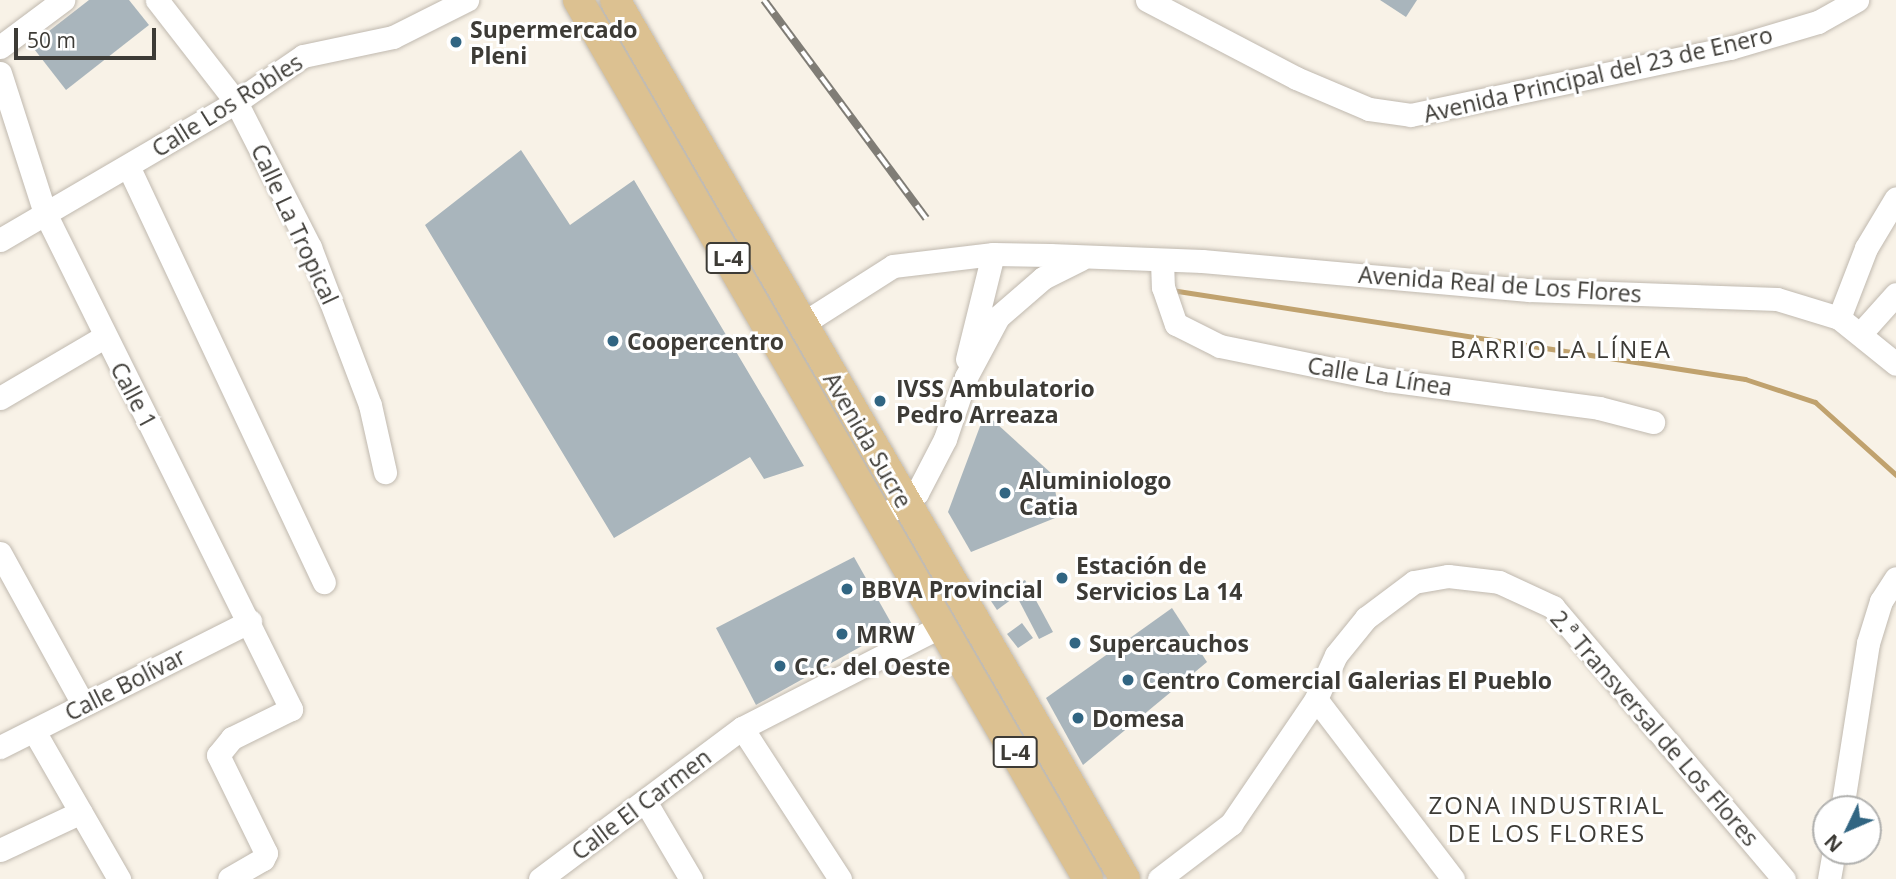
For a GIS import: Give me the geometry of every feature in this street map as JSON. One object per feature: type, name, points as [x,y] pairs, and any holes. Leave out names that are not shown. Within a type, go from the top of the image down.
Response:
[{"type":"main road","name":"Avenida Sucre","points":[[578,0],[876,518],[1088,879]]},
{"type":"main road","name":"Avenida Sucre","points":[[615,0],[904,503],[1125,879]]},
{"type":"street","points":[[0,47],[63,0]]},
{"type":"street","name":"Calle La Tropical","points":[[157,0],[236,102],[310,247],[370,405],[385,472]]},
{"type":"street","name":"Calle Los Robles","points":[[0,240],[236,102],[303,56],[393,37],[467,0]]},
{"type":"street","name":"Avenida Principal del 23 de Enero","points":[[1147,0],[1296,78],[1369,109],[1411,115],[1730,48],[1818,22],[1857,0]]},
{"type":"street","name":"Calle 1","points":[[0,73],[45,213],[104,337],[250,621],[291,709],[232,738],[218,755],[266,853],[263,859],[229,879]]},
{"type":"street","points":[[128,166],[324,582]]},
{"type":"street","points":[[1839,318],[1866,248],[1896,198]]},
{"type":"street","points":[[1003,255],[1021,284],[1012,302]]},
{"type":"street","name":"Avenida Real de Los Flores","points":[[966,377],[968,344],[1003,255]]},
{"type":"street","name":"Avenida Real de Los Flores","points":[[802,324],[893,266],[1003,255],[1202,261],[1529,290],[1777,299],[1839,318],[1861,333],[1896,364]]},
{"type":"street","name":"Avenida Real de Los Flores","points":[[876,518],[917,493],[945,439],[966,377],[998,317],[1012,302],[1043,278],[1084,258]]},
{"type":"street","name":"Calle La Línea","points":[[1162,261],[1163,287],[1176,324],[1220,346],[1387,380],[1600,408],[1653,422]]},
{"type":"street","points":[[1861,333],[1896,295]]},
{"type":"street","points":[[0,398],[104,337]]},
{"type":"street","points":[[0,553],[83,704]]},
{"type":"street","name":"2.ª Transversal de Los Flores","points":[[1159,879],[1231,824],[1316,699],[1322,677],[1351,634],[1381,604],[1414,582],[1460,576],[1520,589],[1540,598],[1567,621],[1784,879]]},
{"type":"street","points":[[1844,795],[1868,643],[1881,601],[1896,578]]},
{"type":"street","name":"Calle Bolívar","points":[[0,747],[250,621]]},
{"type":"street","name":"Calle El Carmen","points":[[540,879],[742,728],[941,626]]},
{"type":"street","points":[[1316,699],[1453,879]]},
{"type":"street","points":[[742,728],[841,879]]},
{"type":"street","points":[[34,731],[120,879]]},
{"type":"street","points":[[645,801],[691,879]]},
{"type":"street","points":[[0,850],[81,813]]},
{"type":"building","points":[[89,0],[129,0],[149,25],[66,90],[31,45]]},
{"type":"building","points":[[1380,0],[1417,0],[1406,17]]},
{"type":"building","name":"Coopercentro","points":[[521,150],[570,225],[634,180],[804,466],[764,479],[750,457],[614,538],[425,225]]},
{"type":"building","name":"Aluminiologo Catia","points":[[985,413],[1052,474],[1060,516],[971,552],[948,512]]},
{"type":"building","name":"C.C. del Oeste","points":[[854,557],[894,628],[756,705],[716,628]]},
{"type":"building","name":"Estación de Servicios La 14","points":[[1025,580],[1053,632],[1039,639],[1012,587]]},
{"type":"building","points":[[1002,584],[1012,599],[997,610],[987,595]]},
{"type":"building","name":"Centro Comercial Galerias El Pueblo","points":[[1172,608],[1207,662],[1083,765],[1046,698]]},
{"type":"building","points":[[1022,623],[1033,638],[1018,648],[1007,634]]},
{"type":"waterway","points":[[1171,290],[1745,379],[1815,402],[1896,475]]},
{"type":"railway","points":[[764,0],[926,218]]},
{"type":"place","name":"Supermercado Pleni","points":[[456,42]]},
{"type":"place","name":"Coopercentro","points":[[613,341]]},
{"type":"place","name":"IVSS Ambulatorio Pedro Arreaza","points":[[880,401]]},
{"type":"place","name":"Aluminiologo Catia","points":[[1005,493]]},
{"type":"place","name":"Estación de Servicios La 14","points":[[1062,578]]},
{"type":"place","name":"BBVA Provincial","points":[[847,589]]},
{"type":"place","name":"MRW","points":[[842,634]]},
{"type":"place","name":"Supercauchos","points":[[1075,643]]},
{"type":"place","name":"C.C. del Oeste","points":[[780,666]]},
{"type":"place","name":"Centro Comercial Galerias El Pueblo","points":[[1128,680]]},
{"type":"place","name":"Domesa","points":[[1078,718]]},
{"type":"district","name":"BARRIO LA LÍNEA","points":[[1561,349]]},
{"type":"district","name":"ZONA INDUSTRIAL DE LOS FLORES","points":[[1547,819]]}]
